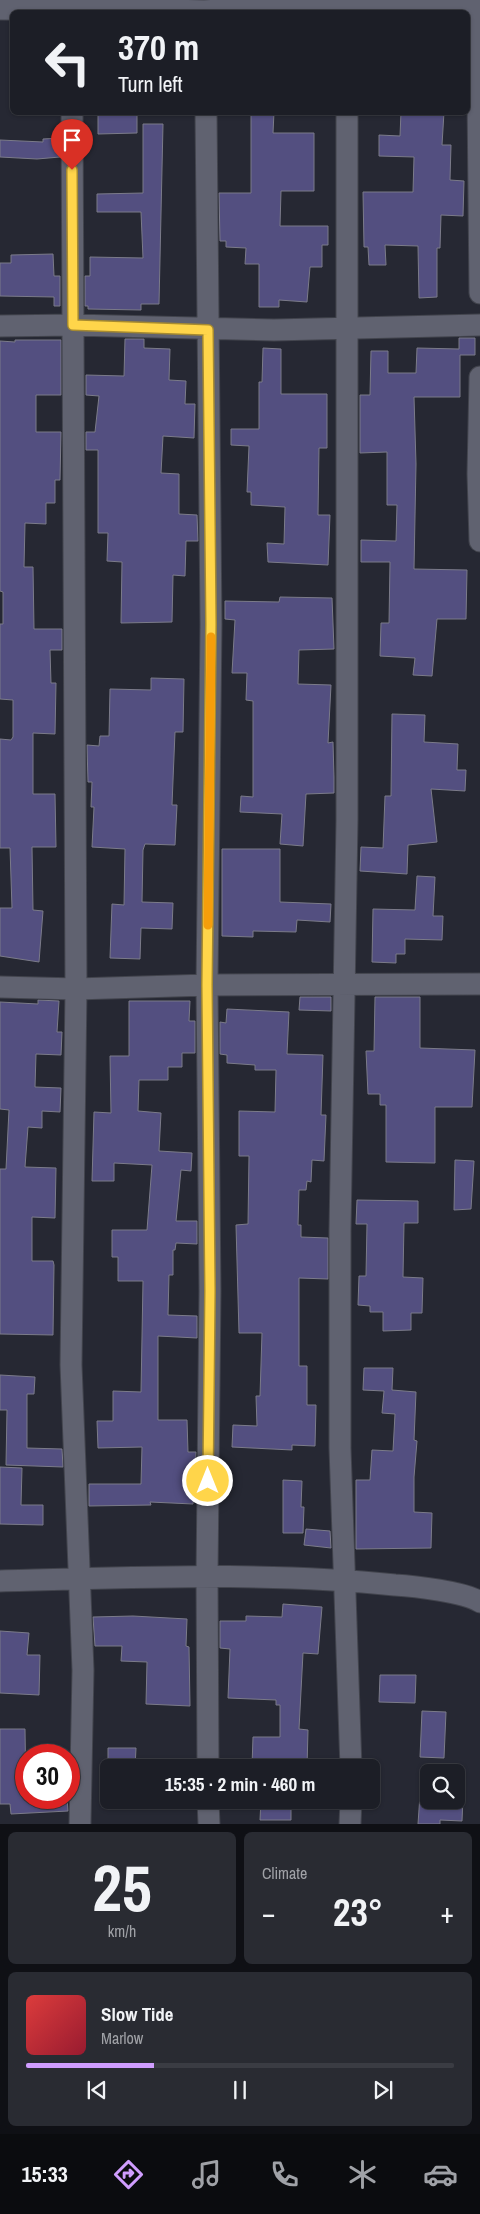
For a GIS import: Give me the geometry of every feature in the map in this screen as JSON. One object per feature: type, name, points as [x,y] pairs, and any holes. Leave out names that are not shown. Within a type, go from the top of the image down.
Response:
[{"type":"street","points":[[0,9],[478,4],[480,293]]},
{"type":"street","points":[[72,115],[76,989],[71,1365],[83,1670],[80,1824]]},
{"type":"street","points":[[206,115],[211,624],[207,985],[210,1291],[207,1576],[208,1759]]},
{"type":"street","points":[[347,115],[347,820],[340,1231],[340,1448],[351,1759]]},
{"type":"street","points":[[0,326],[73,325],[208,330],[480,325]]},
{"type":"street","points":[[480,377],[478,474],[480,541]]},
{"type":"street","points":[[0,987],[76,989],[207,985],[480,984]]},
{"type":"street","points":[[0,1580],[207,1576],[346,1580],[425,1588],[480,1602]]},
{"type":"street","points":[[208,1809],[209,1824]]},
{"type":"street","points":[[350,1809],[350,1824]]},
{"type":"building","points":[[98,115],[137,115],[137,133],[98,134]]},
{"type":"building","points":[[251,115],[274,115],[273,133],[314,133],[314,191],[281,191],[280,226],[328,226],[328,245],[322,245],[322,267],[310,267],[307,302],[279,300],[279,307],[259,307],[259,264],[245,264],[246,248],[226,247],[226,241],[220,241],[219,193],[251,193]]},
{"type":"building","points":[[401,115],[444,115],[442,145],[451,145],[450,180],[464,181],[463,216],[441,215],[440,248],[437,248],[437,297],[419,298],[418,246],[385,245],[386,265],[369,265],[368,247],[364,247],[363,192],[413,192],[414,157],[379,156],[379,135],[400,136]]},
{"type":"building","points":[[143,124],[163,124],[159,304],[141,304],[141,310],[88,309],[88,306],[85,306],[85,276],[90,276],[90,257],[143,258],[141,212],[97,212],[97,194],[143,193]]},
{"type":"building","points":[[60,138],[60,157],[37,159],[0,157],[0,140],[43,142],[43,139]]},
{"type":"building","points":[[53,254],[54,276],[60,276],[60,306],[54,306],[54,297],[0,296],[0,263],[11,263],[11,255]]},
{"type":"building","points":[[459,338],[475,338],[475,355],[460,355],[460,397],[414,397],[416,464],[414,569],[467,570],[466,619],[437,619],[432,676],[413,675],[415,658],[380,656],[381,623],[389,623],[390,562],[361,562],[361,540],[396,541],[397,505],[387,505],[387,452],[360,453],[360,395],[370,395],[371,351],[388,351],[388,373],[416,373],[417,348],[459,349]]},
{"type":"building","points":[[125,339],[144,339],[144,348],[170,349],[169,380],[186,381],[185,404],[195,404],[194,438],[163,436],[161,473],[179,474],[179,514],[197,515],[198,541],[186,541],[185,576],[173,575],[172,622],[121,623],[122,562],[107,561],[108,533],[98,533],[98,450],[86,450],[86,432],[95,432],[99,396],[86,395],[86,375],[124,376]]},
{"type":"building","points":[[15,340],[61,340],[61,395],[36,395],[36,432],[61,432],[60,480],[55,480],[55,503],[46,503],[46,524],[25,523],[24,567],[33,567],[34,629],[62,629],[62,650],[50,650],[51,683],[56,683],[55,734],[33,733],[33,794],[55,794],[56,847],[32,847],[33,910],[43,911],[39,962],[0,956],[0,908],[12,908],[10,848],[0,848],[0,739],[11,740],[13,737],[13,700],[0,699],[0,624],[3,624],[3,592],[0,591],[0,341],[15,342]]},
{"type":"building","points":[[263,348],[281,349],[281,394],[327,394],[327,448],[319,448],[318,515],[330,515],[328,565],[268,562],[267,543],[284,544],[285,507],[251,505],[251,492],[247,492],[249,446],[231,445],[231,429],[259,429],[259,382],[262,382]]},
{"type":"building","points":[[280,597],[332,598],[334,649],[299,650],[298,684],[331,685],[328,743],[333,742],[334,777],[334,793],[306,794],[303,846],[280,844],[282,814],[240,812],[241,796],[253,797],[253,701],[246,700],[247,673],[232,673],[235,620],[225,619],[225,601],[279,602]]},
{"type":"building","points":[[151,678],[184,679],[183,732],[175,732],[172,805],[177,805],[175,845],[145,844],[143,850],[142,902],[173,903],[172,929],[141,928],[140,959],[110,958],[112,904],[124,905],[125,849],[92,847],[94,807],[91,807],[92,782],[88,782],[87,745],[99,746],[100,736],[109,736],[110,689],[151,690]]},
{"type":"building","points":[[392,714],[425,715],[424,742],[458,744],[457,770],[466,770],[465,791],[431,789],[437,842],[408,845],[407,874],[360,871],[361,847],[383,848],[385,796],[391,796]]},
{"type":"building","points":[[222,849],[280,849],[280,902],[331,904],[330,922],[297,920],[296,932],[253,931],[253,937],[222,936]]},
{"type":"building","points":[[417,876],[435,877],[433,916],[443,916],[442,940],[405,939],[405,954],[396,954],[396,963],[372,962],[373,909],[415,910]]},
{"type":"building","points":[[300,997],[331,997],[331,1011],[299,1010]]},
{"type":"building","points":[[375,997],[420,997],[420,1048],[475,1050],[472,1107],[435,1107],[435,1163],[386,1162],[386,1105],[380,1105],[380,1094],[368,1094],[366,1051],[374,1051]]},
{"type":"building","points":[[38,1000],[59,1001],[57,1032],[62,1032],[61,1055],[36,1054],[35,1087],[61,1088],[60,1112],[42,1111],[42,1128],[28,1127],[25,1167],[56,1168],[55,1218],[32,1217],[32,1261],[53,1261],[54,1265],[53,1335],[0,1334],[0,1169],[6,1169],[9,1110],[0,1109],[0,1002],[38,1004]]},
{"type":"building","points":[[129,1001],[190,1001],[189,1021],[195,1021],[195,1053],[182,1053],[182,1067],[168,1067],[168,1080],[139,1080],[138,1111],[161,1113],[159,1151],[192,1153],[191,1171],[181,1170],[176,1221],[197,1221],[197,1244],[176,1243],[175,1250],[173,1250],[173,1275],[169,1275],[168,1315],[197,1316],[197,1338],[158,1336],[158,1420],[187,1420],[188,1452],[196,1452],[193,1504],[150,1502],[151,1505],[89,1506],[89,1484],[141,1484],[142,1447],[98,1448],[97,1421],[113,1421],[113,1391],[141,1392],[143,1281],[118,1281],[118,1257],[112,1257],[112,1230],[147,1230],[152,1165],[114,1163],[114,1181],[92,1181],[94,1112],[111,1113],[110,1056],[129,1056]]},
{"type":"building","points":[[227,1009],[289,1012],[287,1054],[323,1055],[321,1115],[326,1115],[324,1161],[312,1160],[311,1182],[307,1181],[306,1190],[299,1190],[298,1225],[301,1225],[301,1237],[328,1238],[328,1279],[299,1278],[299,1366],[307,1366],[307,1405],[316,1405],[315,1446],[292,1445],[292,1450],[232,1447],[233,1425],[257,1426],[256,1396],[260,1396],[262,1333],[239,1333],[236,1225],[248,1224],[249,1156],[239,1156],[239,1111],[275,1112],[276,1070],[255,1070],[255,1065],[227,1063],[227,1055],[220,1054],[220,1022],[226,1023]]},
{"type":"building","points":[[455,1160],[474,1161],[471,1209],[454,1210]]},
{"type":"building","points":[[357,1200],[418,1201],[418,1223],[404,1223],[403,1277],[423,1278],[422,1313],[411,1313],[411,1330],[383,1331],[383,1312],[370,1312],[370,1306],[358,1305],[359,1276],[366,1276],[367,1224],[356,1224]]},
{"type":"building","points":[[364,1368],[393,1368],[392,1390],[416,1392],[414,1440],[417,1441],[414,1512],[432,1513],[431,1548],[356,1549],[356,1480],[370,1480],[372,1450],[393,1451],[395,1414],[382,1413],[384,1391],[363,1390]]},
{"type":"building","points":[[0,1375],[35,1377],[34,1394],[27,1394],[27,1448],[62,1449],[63,1467],[6,1465],[7,1410],[0,1410]]},
{"type":"building","points":[[0,1467],[22,1468],[21,1505],[43,1505],[43,1525],[0,1524]]},
{"type":"building","points":[[283,1480],[302,1481],[303,1533],[283,1533]]},
{"type":"building","points":[[306,1529],[330,1531],[331,1548],[304,1545]]},
{"type":"building","points":[[283,1604],[322,1607],[318,1654],[303,1653],[299,1729],[308,1730],[307,1759],[252,1759],[253,1737],[280,1737],[280,1705],[276,1705],[276,1700],[228,1698],[230,1649],[220,1648],[220,1621],[246,1621],[246,1616],[282,1617]]},
{"type":"building","points":[[133,1616],[187,1619],[186,1646],[189,1647],[190,1706],[146,1704],[147,1662],[121,1661],[122,1646],[95,1646],[93,1617]]},
{"type":"building","points":[[0,1631],[29,1633],[27,1655],[40,1655],[39,1695],[0,1693]]},
{"type":"building","points":[[380,1675],[416,1675],[415,1703],[379,1702]]},
{"type":"building","points":[[422,1711],[446,1712],[444,1758],[420,1757]]},
{"type":"building","points":[[0,1729],[25,1729],[25,1744],[15,1744],[15,1809],[68,1809],[68,1811],[11,1814],[10,1804],[0,1804]]},
{"type":"building","points":[[108,1748],[136,1748],[135,1759],[108,1759]]},
{"type":"building","points":[[420,1795],[420,1809],[463,1809],[462,1821],[440,1820],[440,1824],[418,1824]]},
{"type":"building","points":[[261,1809],[291,1809],[291,1820],[260,1820]]},
{"type":"slow traffic","points":[[208,925],[211,637]]},
{"type":"route","points":[[72,170],[73,325],[208,330],[211,624],[207,985],[210,1291],[208,1481]]}]
